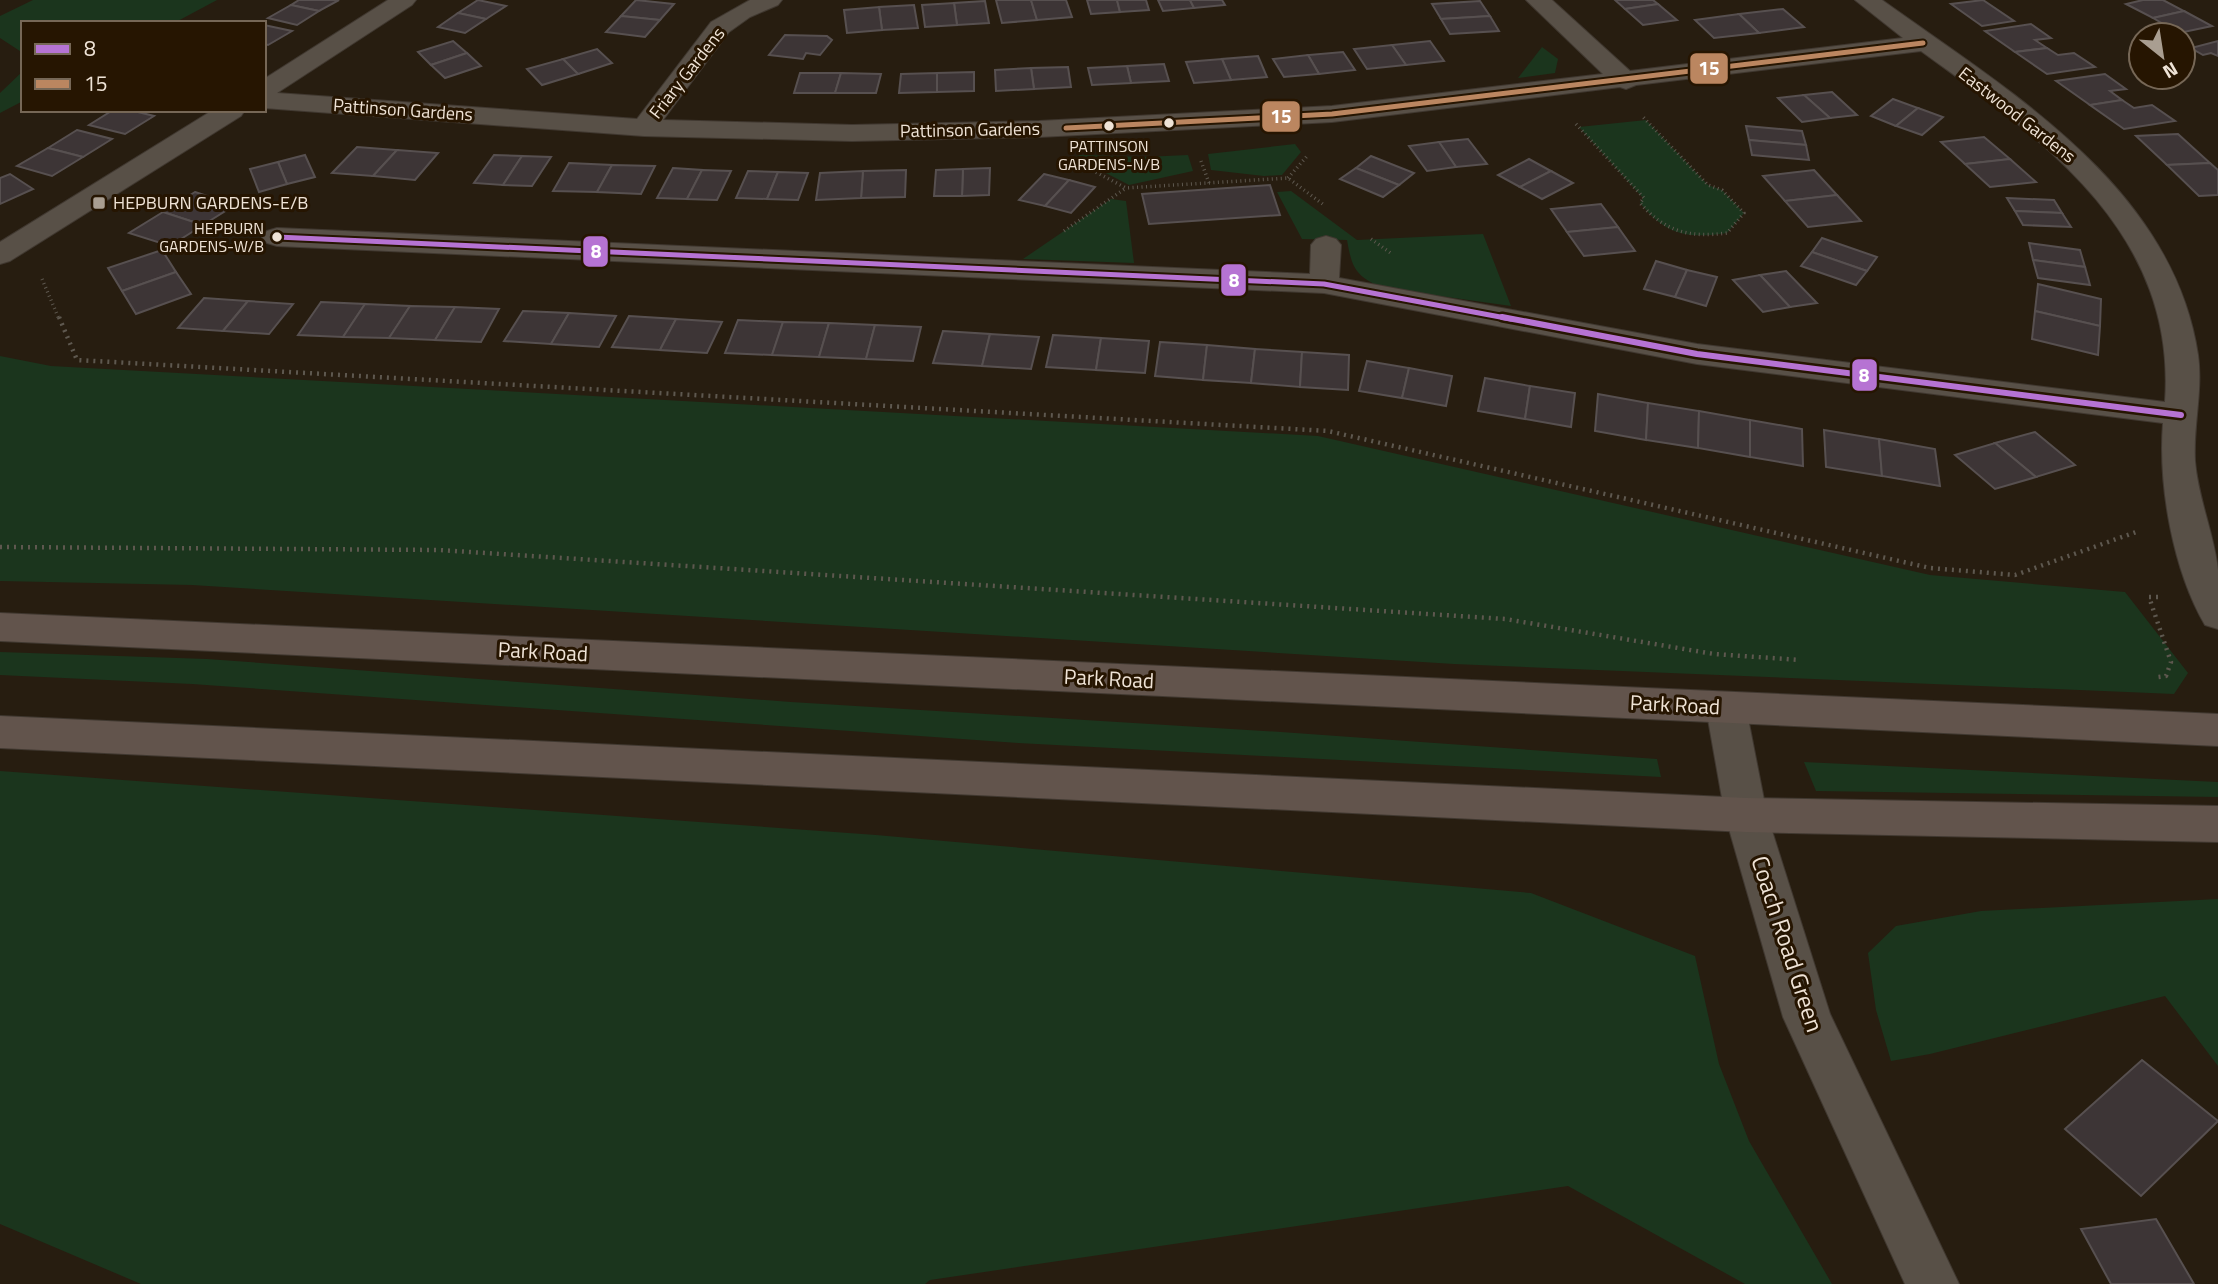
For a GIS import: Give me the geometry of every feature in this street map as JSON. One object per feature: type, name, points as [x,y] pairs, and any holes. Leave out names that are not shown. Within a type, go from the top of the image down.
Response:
[{"type":"highway","name":"Park Road","points":[[0,627],[2218,730]]},
{"type":"highway","points":[[0,732],[1746,815],[2218,824]]},
{"type":"street","points":[[266,89],[404,0]]},
{"type":"street","name":"Friary Gardens","points":[[644,128],[720,27],[742,12],[770,0]]},
{"type":"street","points":[[1538,0],[1626,80]]},
{"type":"street","name":"Eastwood Gardens","points":[[1867,0],[2040,129],[2096,180],[2142,237],[2174,304],[2182,357],[2178,460],[2213,606]]},
{"type":"street","name":"Pattinson Gardens","points":[[266,100],[644,128],[852,132],[1039,130],[1332,114],[1923,43]]},
{"type":"street","points":[[0,255],[229,112]]},
{"type":"street","points":[[277,237],[1324,284],[1697,354],[2181,415]]},
{"type":"street","points":[[1324,284],[1326,245]]},
{"type":"street","name":"Coach Road Green","points":[[1726,708],[1746,815],[1807,1017],[1932,1284]]},
{"type":"path","points":[[1573,120],[1644,198],[1640,203],[1657,224],[1696,237],[1727,233],[1744,213],[1722,190],[1708,185],[1638,112]]},
{"type":"path","points":[[1200,159],[1209,183]]},
{"type":"path","points":[[1126,188],[1288,178],[1331,209]]},
{"type":"path","points":[[1364,233],[1396,257]]},
{"type":"path","points":[[24,240],[77,360],[1328,431],[1942,569],[2015,575],[2144,530]]},
{"type":"path","points":[[0,547],[439,550],[1505,619],[1714,654],[1811,661]]},
{"type":"path","points":[[2153,678],[2166,676],[2171,662],[2149,597],[2213,606]]},
{"type":"green space","points":[[33,0],[217,0],[178,21],[21,21],[21,52],[0,38],[0,16]]},
{"type":"green space","points":[[1542,47],[1558,59],[1555,73],[1518,78]]},
{"type":"green space","points":[[21,73],[21,102],[0,113],[0,93]]},
{"type":"green space","points":[[1646,120],[1708,185],[1722,190],[1744,213],[1727,233],[1689,235],[1659,222],[1640,203],[1643,198],[1579,127]]},
{"type":"green space","points":[[1295,144],[1301,152],[1282,175],[1264,176],[1211,170],[1208,154]]},
{"type":"green space","points":[[1188,155],[1193,171],[1129,185],[1075,157]]},
{"type":"green space","points":[[1291,191],[1357,240],[1483,234],[1511,306],[1383,288],[1374,284],[1356,270],[1347,240],[1302,239],[1277,192]]},
{"type":"green space","points":[[1111,199],[1126,201],[1134,263],[1023,259]]},
{"type":"green space","points":[[0,356],[51,366],[1318,436],[1930,575],[2125,592],[2188,673],[2174,694],[1454,664],[192,585],[0,581]]},
{"type":"green space","points":[[0,652],[207,659],[791,702],[1281,732],[1657,759],[1661,777],[1018,743],[192,684],[0,675]]},
{"type":"green space","points":[[1804,762],[2218,782],[2218,797],[1816,791]]},
{"type":"green space","points":[[0,771],[876,835],[1531,893],[1695,956],[1719,1064],[1749,1141],[1832,1284],[1745,1284],[1568,1186],[930,1280],[925,1284],[141,1284],[0,1224]]},
{"type":"green space","points":[[2218,899],[2218,1066],[2165,996],[1930,1054],[1891,1061],[1876,1010],[1868,953],[1896,926],[1981,911]]},
{"type":"building","points":[[299,0],[339,0],[319,11],[291,5]]},
{"type":"building","points":[[478,0],[506,6],[486,19],[458,13]]},
{"type":"building","points":[[636,0],[674,4],[660,20],[621,16]]},
{"type":"building","points":[[996,0],[1031,0],[1037,20],[1002,23]]},
{"type":"building","points":[[1031,0],[1066,0],[1072,17],[1037,20]]},
{"type":"building","points":[[1087,0],[1117,0],[1120,12],[1091,14]]},
{"type":"building","points":[[1117,0],[1146,0],[1149,10],[1120,12]]},
{"type":"building","points":[[1158,0],[1190,0],[1194,8],[1163,11]]},
{"type":"building","points":[[1190,0],[1222,0],[1225,5],[1194,8]]},
{"type":"building","points":[[1615,0],[1653,0],[1658,4],[1625,9]]},
{"type":"building","points":[[1983,0],[2014,21],[1982,26],[1951,4]]},
{"type":"building","points":[[2143,0],[2163,0],[2184,11],[2153,18],[2126,4]]},
{"type":"building","points":[[985,1],[989,23],[957,25],[954,3]]},
{"type":"building","points":[[1480,1],[1490,16],[1441,19],[1432,4]]},
{"type":"building","points":[[954,3],[957,25],[925,27],[922,5]]},
{"type":"building","points":[[1658,4],[1677,20],[1643,25],[1625,9]]},
{"type":"building","points":[[291,5],[319,11],[297,25],[268,18]]},
{"type":"building","points":[[914,5],[918,28],[882,30],[879,7]]},
{"type":"building","points":[[879,7],[882,30],[847,33],[844,10]]},
{"type":"building","points":[[1783,9],[1804,27],[1759,33],[1739,14]]},
{"type":"building","points":[[2184,11],[2212,26],[2197,29],[2197,21],[2158,21],[2153,18]]},
{"type":"building","points":[[458,13],[486,19],[465,33],[438,27]]},
{"type":"building","points":[[1739,14],[1759,33],[1714,38],[1695,20]]},
{"type":"building","points":[[621,16],[660,20],[645,37],[606,32]]},
{"type":"building","points":[[1490,16],[1499,31],[1450,34],[1441,19]]},
{"type":"building","points":[[2031,24],[2051,38],[2035,40],[2047,48],[2015,52],[1985,31]]},
{"type":"building","points":[[266,25],[292,31],[268,45]]},
{"type":"building","points":[[785,35],[827,36],[832,40],[820,55],[806,53],[803,59],[769,55]]},
{"type":"building","points":[[453,41],[467,53],[431,65],[418,52]]},
{"type":"building","points":[[1430,41],[1444,61],[1406,65],[1392,45]]},
{"type":"building","points":[[2218,41],[2218,56],[2211,53],[2203,55],[2197,52],[2197,46]]},
{"type":"building","points":[[1392,45],[1406,65],[1367,69],[1354,49]]},
{"type":"building","points":[[2047,48],[2058,55],[2074,53],[2095,67],[2047,74],[2015,52]]},
{"type":"building","points":[[597,49],[612,63],[578,74],[563,59]]},
{"type":"building","points":[[1343,52],[1355,70],[1319,74],[1308,55]]},
{"type":"building","points":[[467,53],[481,66],[445,78],[431,65]]},
{"type":"building","points":[[1308,55],[1319,74],[1284,77],[1273,59]]},
{"type":"building","points":[[1258,56],[1267,77],[1231,80],[1222,59]]},
{"type":"building","points":[[563,59],[578,74],[542,85],[527,69]]},
{"type":"building","points":[[1222,59],[1231,80],[1194,83],[1186,62]]},
{"type":"building","points":[[1164,64],[1169,81],[1131,83],[1127,66]]},
{"type":"building","points":[[1127,66],[1131,83],[1092,85],[1088,68]]},
{"type":"building","points":[[1068,67],[1071,87],[1034,89],[1031,68]]},
{"type":"building","points":[[1031,68],[1034,89],[996,91],[995,70]]},
{"type":"building","points":[[974,72],[974,91],[937,92],[937,73]]},
{"type":"building","points":[[800,73],[841,73],[835,93],[794,93]]},
{"type":"building","points":[[841,73],[881,74],[876,93],[835,93]]},
{"type":"building","points":[[937,73],[937,92],[899,93],[901,74]]},
{"type":"building","points":[[2105,74],[2126,89],[2110,91],[2122,100],[2090,105],[2056,81]]},
{"type":"building","points":[[1832,92],[1857,115],[1830,118],[1804,95]]},
{"type":"building","points":[[1804,95],[1830,118],[1802,122],[1778,98]]},
{"type":"building","points":[[1893,99],[1918,108],[1896,126],[1871,116]]},
{"type":"building","points":[[2122,100],[2134,108],[2152,105],[2175,121],[2124,129],[2090,105]]},
{"type":"building","points":[[1918,108],[1943,117],[1922,135],[1896,126]]},
{"type":"building","points":[[110,112],[138,112],[154,116],[125,134],[89,125]]},
{"type":"building","points":[[1746,126],[1802,131],[1806,145],[1749,140]]},
{"type":"building","points":[[77,130],[112,139],[83,157],[48,148]]},
{"type":"building","points":[[2178,134],[2210,163],[2167,165],[2136,136]]},
{"type":"building","points":[[1984,137],[2010,159],[1965,164],[1941,142]]},
{"type":"building","points":[[1468,139],[1487,164],[1456,167],[1439,142]]},
{"type":"building","points":[[1749,140],[1806,145],[1809,160],[1752,155]]},
{"type":"building","points":[[1439,142],[1456,167],[1427,171],[1409,146]]},
{"type":"building","points":[[357,147],[397,150],[373,176],[332,173]]},
{"type":"building","points":[[48,148],[83,157],[52,176],[17,166]]},
{"type":"building","points":[[397,150],[438,153],[415,180],[373,176]]},
{"type":"building","points":[[305,155],[315,177],[287,184],[278,162]]},
{"type":"building","points":[[494,155],[522,156],[503,185],[474,183]]},
{"type":"building","points":[[522,156],[551,157],[532,186],[503,185]]},
{"type":"building","points":[[1371,156],[1414,173],[1399,185],[1356,168]]},
{"type":"building","points":[[1529,159],[1551,171],[1520,187],[1498,175]]},
{"type":"building","points":[[2010,159],[2036,182],[1990,187],[1965,164]]},
{"type":"building","points":[[278,162],[287,184],[259,192],[250,169]]},
{"type":"building","points":[[569,163],[612,165],[597,192],[553,191]]},
{"type":"building","points":[[2210,163],[2218,170],[2218,195],[2199,196],[2167,165]]},
{"type":"building","points":[[612,165],[655,166],[641,194],[597,192]]},
{"type":"building","points":[[673,168],[702,170],[687,199],[657,198]]},
{"type":"building","points":[[990,168],[989,195],[962,196],[963,169]]},
{"type":"building","points":[[1356,168],[1399,185],[1383,197],[1340,179]]},
{"type":"building","points":[[963,169],[962,196],[934,196],[936,170]]},
{"type":"building","points":[[702,170],[731,171],[717,200],[687,199]]},
{"type":"building","points":[[906,170],[905,197],[861,198],[863,171]]},
{"type":"building","points":[[1814,170],[1837,195],[1785,201],[1763,176]]},
{"type":"building","points":[[748,171],[778,172],[767,199],[736,198]]},
{"type":"building","points":[[863,171],[861,198],[816,200],[820,173]]},
{"type":"building","points":[[1551,171],[1573,183],[1542,199],[1520,187]]},
{"type":"building","points":[[778,172],[808,173],[798,200],[767,199]]},
{"type":"building","points":[[10,174],[33,189],[0,204],[0,178]]},
{"type":"building","points":[[1044,174],[1069,180],[1045,206],[1019,200]]},
{"type":"building","points":[[1069,180],[1095,187],[1071,213],[1045,206]]},
{"type":"building","points":[[1270,185],[1280,215],[1149,224],[1142,194]]},
{"type":"building","points":[[195,192],[235,205],[203,225],[163,212]]},
{"type":"building","points":[[1837,195],[1861,221],[1808,227],[1785,201]]},
{"type":"building","points":[[2007,198],[2054,200],[2062,213],[2015,211]]},
{"type":"building","points":[[1601,204],[1618,227],[1567,232],[1551,209]]},
{"type":"building","points":[[2015,211],[2062,213],[2071,227],[2023,225]]},
{"type":"building","points":[[163,212],[203,225],[170,246],[129,233]]},
{"type":"building","points":[[1618,227],[1635,251],[1584,256],[1567,232]]},
{"type":"building","points":[[1822,238],[1877,257],[1867,271],[1812,252]]},
{"type":"building","points":[[2029,243],[2080,250],[2085,267],[2033,260]]},
{"type":"building","points":[[162,250],[176,272],[122,291],[108,268]]},
{"type":"building","points":[[1812,252],[1867,271],[1856,285],[1801,266]]},
{"type":"building","points":[[2033,260],[2085,267],[2090,285],[2038,278]]},
{"type":"building","points":[[1656,261],[1687,270],[1675,297],[1644,289]]},
{"type":"building","points":[[1687,270],[1717,277],[1706,306],[1675,297]]},
{"type":"building","points":[[1786,271],[1817,303],[1790,307],[1760,275]]},
{"type":"building","points":[[176,272],[191,294],[136,314],[122,291]]},
{"type":"building","points":[[1760,275],[1790,307],[1763,312],[1733,280]]},
{"type":"building","points":[[2038,284],[2101,299],[2100,326],[2035,311]]},
{"type":"building","points":[[204,298],[248,301],[223,331],[178,328]]},
{"type":"building","points":[[248,301],[293,304],[269,334],[223,331]]},
{"type":"building","points":[[321,302],[365,304],[343,337],[298,335]]},
{"type":"building","points":[[365,304],[410,306],[389,338],[343,337]]},
{"type":"building","points":[[410,306],[455,307],[435,340],[389,338]]},
{"type":"building","points":[[455,307],[499,309],[481,342],[435,340]]},
{"type":"building","points":[[523,311],[569,313],[551,344],[504,341]]},
{"type":"building","points":[[2035,311],[2100,326],[2098,355],[2032,339]]},
{"type":"building","points":[[569,313],[616,316],[599,347],[551,344]]},
{"type":"building","points":[[629,316],[676,319],[660,350],[612,347]]},
{"type":"building","points":[[676,319],[722,322],[707,353],[660,350]]},
{"type":"building","points":[[738,320],[783,322],[772,355],[725,353]]},
{"type":"building","points":[[783,322],[829,323],[819,357],[772,355]]},
{"type":"building","points":[[829,323],[875,325],[866,359],[819,357]]},
{"type":"building","points":[[875,325],[921,327],[913,361],[866,359]]},
{"type":"building","points":[[943,331],[990,334],[982,366],[933,363]]},
{"type":"building","points":[[990,334],[1039,337],[1031,369],[982,366]]},
{"type":"building","points":[[1053,335],[1101,338],[1096,370],[1046,367]]},
{"type":"building","points":[[1101,338],[1149,341],[1145,373],[1096,370]]},
{"type":"building","points":[[1160,342],[1207,345],[1203,380],[1155,376]]},
{"type":"building","points":[[1207,345],[1255,349],[1251,383],[1203,380]]},
{"type":"building","points":[[1255,349],[1302,352],[1300,387],[1251,383]]},
{"type":"building","points":[[1302,352],[1349,355],[1348,390],[1300,387]]},
{"type":"building","points":[[1367,361],[1409,368],[1402,398],[1359,391]]},
{"type":"building","points":[[1409,368],[1452,376],[1446,406],[1402,398]]},
{"type":"building","points":[[1485,378],[1530,386],[1525,419],[1478,411]]},
{"type":"building","points":[[1530,386],[1575,393],[1571,427],[1525,419]]},
{"type":"building","points":[[1598,394],[1648,403],[1646,440],[1595,431]]},
{"type":"building","points":[[1648,403],[1699,411],[1698,448],[1646,440]]},
{"type":"building","points":[[1699,411],[1750,420],[1750,457],[1698,448]]},
{"type":"building","points":[[1750,420],[1802,429],[1803,466],[1750,457]]},
{"type":"building","points":[[1824,430],[1879,439],[1882,476],[1826,467]]},
{"type":"building","points":[[2035,432],[2075,465],[2036,477],[1995,443]]},
{"type":"building","points":[[1879,439],[1935,449],[1940,486],[1882,476]]},
{"type":"building","points":[[1995,443],[2036,477],[1995,489],[1955,455]]},
{"type":"building","points":[[2142,1060],[2218,1121],[2141,1196],[2065,1129]]},
{"type":"building","points":[[2156,1219],[2194,1284],[2111,1284],[2081,1229]]},
{"type":"transit line","name":"15","points":[[1066,128],[1332,114],[1923,43]]},
{"type":"transit line","name":"8","points":[[277,237],[1324,284],[1697,354],[2181,415]]},
{"type":"place","name":"PATTINSON GARDENS-N/B","points":[[1109,126]]},
{"type":"place","name":"HEPBURN GARDENS-E/B","points":[[99,203]]},
{"type":"place","name":"HEPBURN GARDENS-W/B","points":[[277,237]]}]
